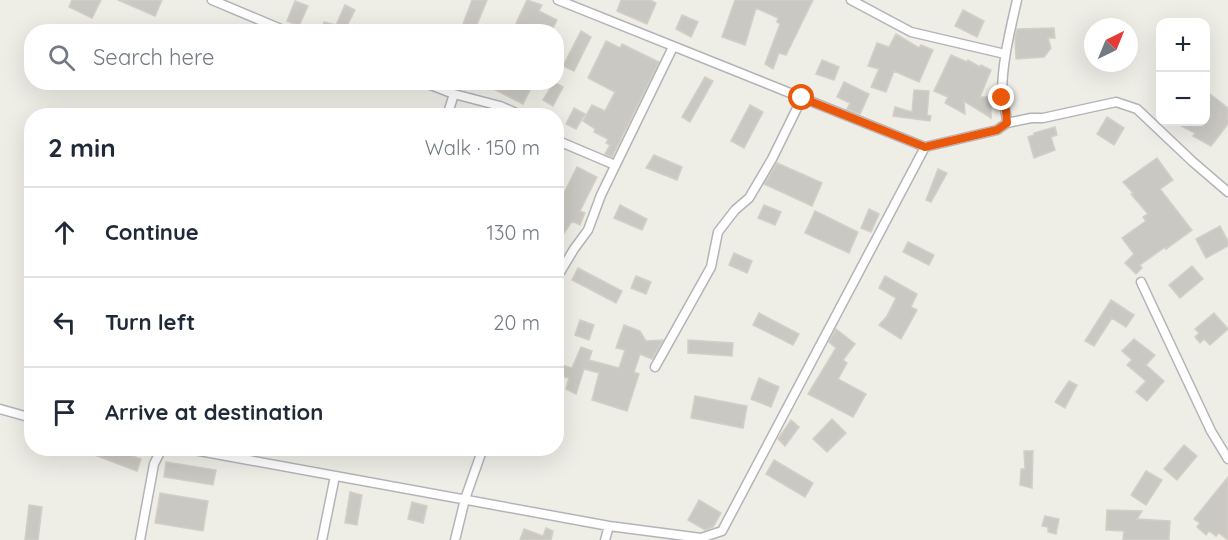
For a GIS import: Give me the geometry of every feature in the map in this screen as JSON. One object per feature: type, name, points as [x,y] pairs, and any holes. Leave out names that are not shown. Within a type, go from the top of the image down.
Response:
[{"type":"street","points":[[212,0],[269,24]]},
{"type":"street","points":[[558,0],[925,147],[997,130],[1007,123],[1043,118],[1116,102],[1137,109],[1228,192]]},
{"type":"street","points":[[851,0],[911,32],[1005,54]]},
{"type":"street","points":[[1007,123],[1002,98],[1005,54],[1017,0]]},
{"type":"street","points":[[564,266],[588,230],[615,165],[673,47]]},
{"type":"street","points":[[444,90],[505,108]]},
{"type":"street","points":[[450,108],[454,94]]},
{"type":"street","points":[[655,367],[711,267],[718,232],[735,210],[749,198],[772,159],[802,98]]},
{"type":"street","points":[[564,143],[615,165]]},
{"type":"street","points":[[226,456],[609,526],[701,538],[722,531],[925,147]]},
{"type":"street","points":[[1141,282],[1211,431],[1228,459]]},
{"type":"street","points":[[0,409],[24,416]]},
{"type":"street","points":[[140,540],[154,464],[158,456]]},
{"type":"street","points":[[455,540],[465,499],[480,456]]},
{"type":"street","points":[[322,540],[335,476]]},
{"type":"street","points":[[605,540],[609,526]]},
{"type":"building","points":[[72,0],[101,0],[92,18],[69,7]]},
{"type":"building","points":[[118,0],[162,0],[155,16]]},
{"type":"building","points":[[472,0],[487,0],[477,24],[463,24]]},
{"type":"building","points":[[527,0],[542,5],[539,11],[557,20],[555,24],[516,24]]},
{"type":"building","points":[[621,0],[650,0],[656,3],[647,24],[617,11]]},
{"type":"building","points":[[735,0],[813,0],[786,55],[779,53],[773,69],[765,64],[780,24],[777,22],[778,18],[756,8],[745,45],[722,37]]},
{"type":"building","points":[[295,1],[308,6],[300,24],[287,21]]},
{"type":"building","points":[[345,5],[355,10],[348,24],[336,24]]},
{"type":"building","points":[[963,10],[984,21],[977,37],[955,26]]},
{"type":"building","points":[[682,15],[698,22],[691,37],[676,29]]},
{"type":"building","points":[[1054,28],[1055,38],[1048,38],[1051,48],[1044,57],[1016,59],[1017,29]]},
{"type":"building","points":[[581,31],[591,37],[574,71],[564,66]]},
{"type":"building","points":[[896,34],[919,48],[921,45],[933,50],[919,82],[894,71],[886,92],[871,87],[879,69],[868,66],[877,43],[889,47]]},
{"type":"building","points":[[606,41],[620,48],[622,44],[659,62],[612,157],[605,154],[610,145],[606,143],[608,139],[594,132],[595,129],[583,121],[592,105],[605,111],[615,92],[588,78]]},
{"type":"building","points":[[951,55],[991,70],[980,97],[991,97],[991,118],[964,101],[965,114],[945,103],[948,97],[934,91]]},
{"type":"building","points":[[822,60],[839,67],[834,80],[816,74]]},
{"type":"building","points":[[705,77],[713,81],[690,122],[682,117]]},
{"type":"building","points":[[844,82],[869,94],[860,114],[847,109],[850,103],[837,97]]},
{"type":"building","points":[[496,90],[530,90],[523,104]]},
{"type":"building","points":[[549,90],[561,90],[553,106],[543,100]]},
{"type":"building","points":[[914,90],[929,91],[927,115],[931,116],[930,121],[893,116],[895,107],[912,112]]},
{"type":"building","points":[[1210,94],[1228,108],[1228,124],[1211,146],[1193,136],[1195,133],[1182,126],[1210,126]]},
{"type":"building","points":[[750,105],[763,112],[744,148],[731,141]]},
{"type":"building","points":[[574,108],[585,114],[576,129],[566,124]]},
{"type":"building","points":[[1107,117],[1124,128],[1114,145],[1097,134]]},
{"type":"building","points":[[1055,127],[1057,135],[1051,137],[1055,150],[1034,158],[1028,137]]},
{"type":"building","points":[[654,155],[682,167],[677,180],[646,168]]},
{"type":"building","points":[[1157,158],[1173,180],[1160,189],[1192,230],[1140,265],[1142,268],[1136,274],[1125,263],[1134,254],[1122,238],[1146,221],[1143,217],[1148,214],[1123,182]]},
{"type":"building","points":[[777,163],[822,183],[812,206],[764,184]]},
{"type":"building","points":[[577,167],[597,177],[580,211],[585,213],[580,225],[572,221],[564,234],[564,193]]},
{"type":"building","points":[[938,169],[947,173],[931,202],[926,200]]},
{"type":"building","points":[[620,205],[647,219],[642,230],[614,218]]},
{"type":"building","points":[[764,205],[781,212],[775,225],[758,218]]},
{"type":"building","points":[[869,209],[879,214],[871,232],[861,228]]},
{"type":"building","points":[[815,211],[858,232],[849,253],[805,233]]},
{"type":"building","points":[[1220,226],[1228,241],[1228,246],[1206,258],[1196,239]]},
{"type":"building","points":[[908,242],[934,255],[929,265],[903,252]]},
{"type":"building","points":[[734,253],[752,261],[747,273],[729,265]]},
{"type":"building","points":[[1192,266],[1203,279],[1180,298],[1169,285]]},
{"type":"building","points":[[578,268],[622,291],[616,303],[572,280]]},
{"type":"building","points":[[636,276],[651,282],[646,294],[631,288]]},
{"type":"building","points":[[885,276],[917,294],[911,307],[917,310],[901,339],[879,325],[887,316],[896,298],[879,288]]},
{"type":"building","points":[[1111,300],[1134,315],[1126,327],[1112,318],[1094,346],[1085,341]]},
{"type":"building","points":[[759,313],[799,334],[793,345],[753,325]]},
{"type":"building","points":[[1214,313],[1228,329],[1210,345],[1204,339],[1200,343],[1195,337],[1199,333],[1195,329]]},
{"type":"building","points":[[580,320],[594,325],[589,340],[575,335]]},
{"type":"building","points":[[624,325],[640,331],[646,341],[663,340],[652,359],[640,354],[634,372],[639,374],[627,411],[592,400],[599,373],[584,369],[576,394],[566,389],[569,378],[564,377],[564,366],[572,368],[581,347],[592,351],[589,360],[619,368],[625,350],[616,348]]},
{"type":"building","points":[[836,329],[855,344],[843,360],[847,363],[838,379],[866,394],[853,417],[808,394],[836,348],[829,342]]},
{"type":"building","points":[[1134,339],[1155,355],[1146,365],[1164,381],[1147,401],[1136,392],[1146,381],[1127,365],[1132,360],[1122,351]]},
{"type":"building","points":[[688,340],[733,343],[732,356],[688,353]]},
{"type":"building","points":[[759,378],[779,387],[771,407],[751,399]]},
{"type":"building","points":[[1069,381],[1077,385],[1065,408],[1055,402]]},
{"type":"building","points":[[695,396],[747,406],[743,428],[691,418]]},
{"type":"building","points":[[832,419],[846,433],[827,452],[813,439]]},
{"type":"building","points":[[791,420],[799,427],[785,446],[778,439]]},
{"type":"building","points":[[1184,445],[1197,456],[1177,480],[1164,469]]},
{"type":"building","points":[[1024,451],[1033,451],[1032,488],[1020,485],[1021,469],[1025,469]]},
{"type":"building","points":[[97,456],[132,456],[141,459],[137,471]]},
{"type":"building","points":[[774,460],[813,483],[805,497],[766,474]]},
{"type":"building","points":[[166,462],[216,470],[213,485],[164,477]]},
{"type":"building","points":[[1146,471],[1162,480],[1146,505],[1131,495]]},
{"type":"building","points":[[1228,477],[1228,540],[1219,533],[1216,536],[1209,531],[1206,535],[1197,527],[1200,523],[1194,519]]},
{"type":"building","points":[[350,492],[362,495],[357,525],[345,523]]},
{"type":"building","points":[[160,493],[208,501],[203,531],[155,523]]},
{"type":"building","points":[[699,500],[721,513],[713,527],[705,530],[688,520]]},
{"type":"building","points":[[412,502],[427,506],[423,523],[408,519]]},
{"type":"building","points":[[29,505],[42,507],[38,540],[25,540]]},
{"type":"building","points":[[1107,510],[1142,511],[1137,519],[1170,521],[1169,540],[1123,540],[1124,531],[1106,530]]},
{"type":"building","points":[[1045,516],[1059,519],[1056,534],[1048,532],[1048,527],[1042,526]]},
{"type":"building","points":[[546,528],[553,531],[551,540],[520,540],[524,529],[543,536]]},
{"type":"route","points":[[802,98],[925,147],[997,130],[1007,123],[1002,98]]}]
